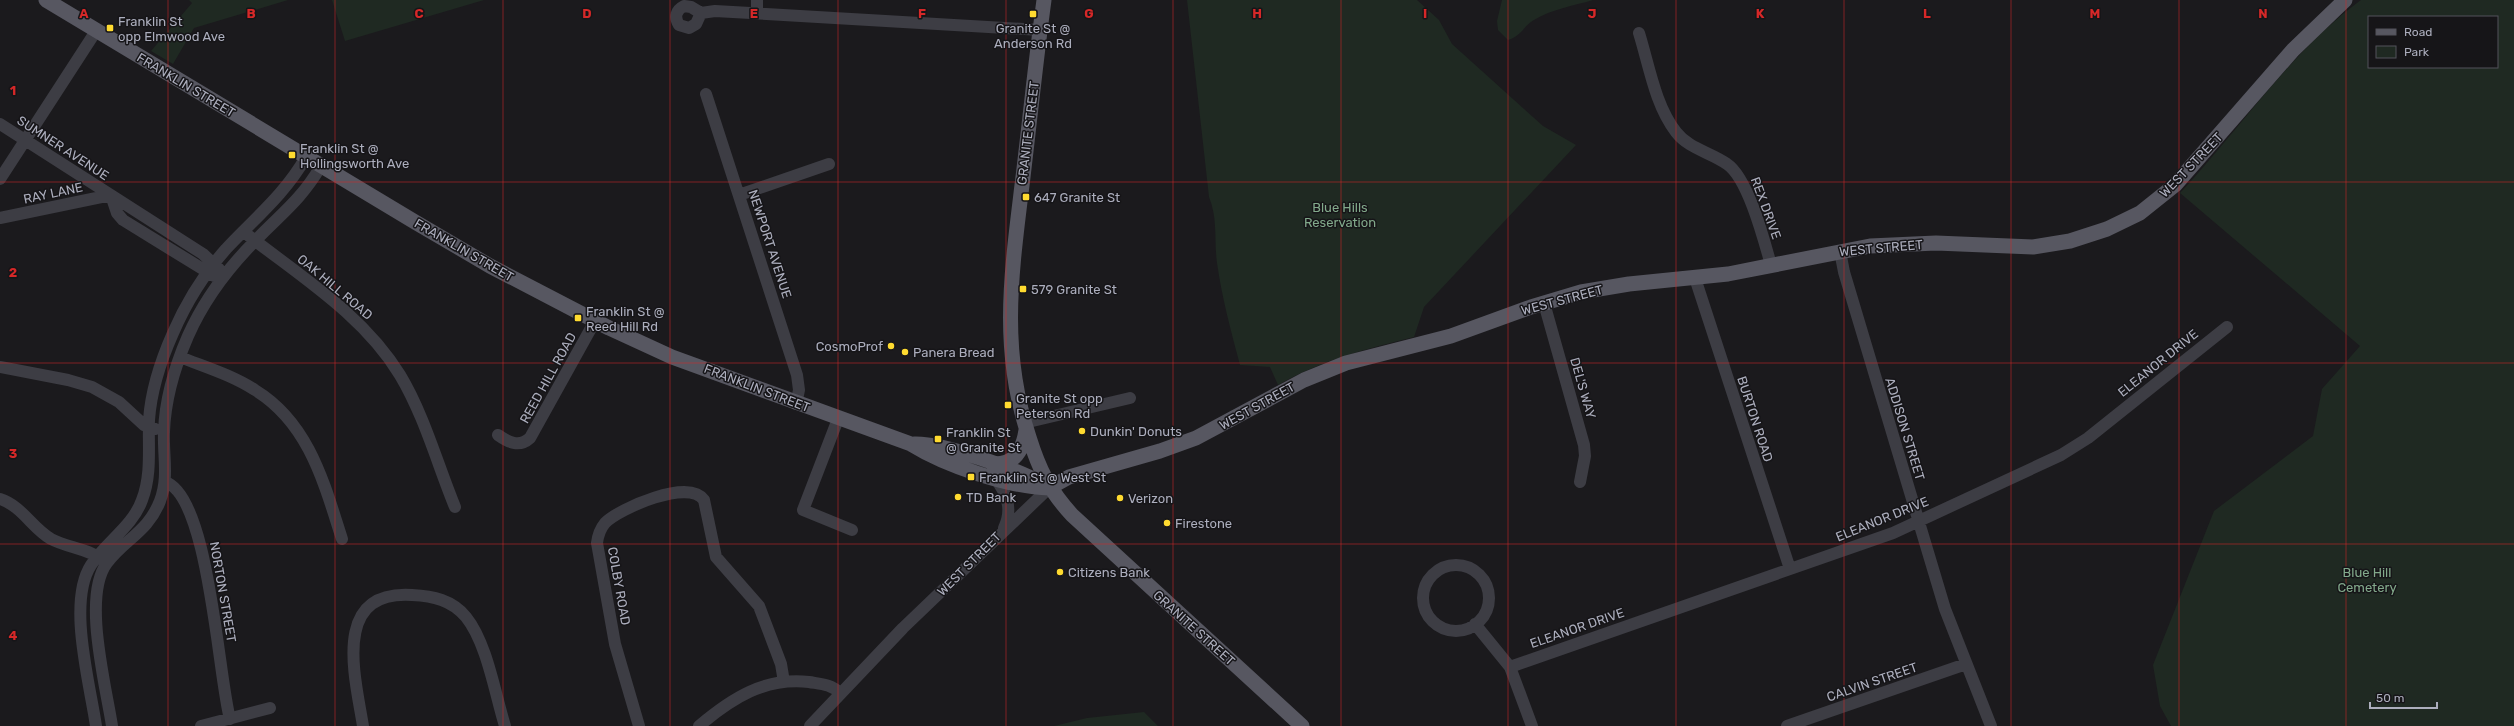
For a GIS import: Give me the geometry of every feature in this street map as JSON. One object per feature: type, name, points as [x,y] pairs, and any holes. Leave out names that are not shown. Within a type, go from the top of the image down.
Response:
[{"type":"main road","name":"GRANITE STREET","points":[[1044,0],[1016,238],[1010,318],[1012,370],[1025,426],[1049,488],[1086,530],[1302,726]]},
{"type":"main road","name":"WEST STREET","points":[[1049,488],[1069,477],[1160,451],[1196,438],[1230,422],[1304,380],[1346,363],[1451,336],[1544,303],[1611,286],[1695,278],[1840,251],[1913,243],[2014,247],[2042,246],[2087,236],[2124,222],[2154,203],[2183,178],[2292,50],[2345,0]]},
{"type":"main road","name":"FRANKLIN STREET","points":[[51,1],[96,31],[483,262],[595,321],[661,352],[796,404],[911,444],[936,445],[994,471],[1023,475],[1049,488]]},
{"type":"main road","points":[[994,471],[1018,455],[1024,443],[1025,426]]},
{"type":"street","points":[[756,13],[757,0]]},
{"type":"street","points":[[701,13],[715,11],[756,13],[1040,30]]},
{"type":"street","points":[[0,179],[96,31]]},
{"type":"street","name":"REX DRIVE","points":[[1639,33],[1668,120],[1688,144],[1725,162],[1738,174],[1747,193],[1770,265]]},
{"type":"street","name":"NEWPORT AVENUE","points":[[706,94],[797,375],[799,390],[796,404]]},
{"type":"street","name":"SUMNER AVENUE","points":[[0,124],[215,263],[223,277]]},
{"type":"street","points":[[112,726],[95,602],[102,560],[140,506],[147,482],[151,404],[162,363],[184,311],[207,274],[215,263],[284,191],[306,157]]},
{"type":"street","points":[[739,195],[828,164]]},
{"type":"street","points":[[96,726],[80,617],[80,594],[86,574],[102,560],[142,532],[155,512],[165,482],[164,430],[169,395],[178,362],[196,321],[223,277],[255,240],[299,200],[321,166]]},
{"type":"street","name":"SUMNER AVENUE","points":[[111,195],[117,213],[123,220],[207,274],[223,277]]},
{"type":"street","name":"RAY LANE","points":[[0,218],[111,195]]},
{"type":"street","name":"OAK HILL ROAD","points":[[244,232],[351,317],[387,356],[412,400],[455,507]]},
{"type":"street","name":"ADDISON STREET","points":[[1840,251],[1844,272],[1945,609],[1991,726]]},
{"type":"street","name":"BURTON ROAD","points":[[1695,278],[1790,569]]},
{"type":"street","name":"DEL'S WAY","points":[[1544,303],[1583,440],[1584,456],[1580,482]]},
{"type":"street","name":"REED HILL ROAD","points":[[498,434],[515,444],[524,443],[530,438],[595,321]]},
{"type":"street","name":"ELEANOR DRIVE","points":[[1510,667],[1882,537],[2074,448],[2227,327]]},
{"type":"street","points":[[162,363],[178,362],[248,386],[266,398],[283,414],[301,436],[315,460],[342,539]]},
{"type":"street","points":[[0,367],[68,380],[92,388],[119,402],[141,423],[149,427],[164,430]]},
{"type":"street","points":[[1025,426],[1130,398]]},
{"type":"street","points":[[838,419],[803,510],[852,530]]},
{"type":"street","points":[[994,471],[1008,502],[1008,518],[1003,530]]},
{"type":"street","name":"NORTON STREET","points":[[165,482],[173,486],[184,498],[200,541],[230,718]]},
{"type":"street","name":"WEST STREET","points":[[810,726],[840,693],[1003,530],[1049,488]]},
{"type":"street","name":"COLBY ROAD","points":[[639,726],[615,644],[597,543],[599,532],[609,519],[662,496],[689,491],[698,493],[704,500],[716,557],[759,606],[781,664],[784,682]]},
{"type":"street","points":[[0,499],[17,508],[51,539],[102,560]]},
{"type":"street","points":[[140,506],[155,512]]},
{"type":"street","points":[[1450,565],[1464,566],[1476,572],[1483,579],[1488,592],[1488,605],[1485,614],[1475,624],[1463,630],[1449,630],[1437,625],[1428,615],[1423,602],[1423,593],[1428,580],[1437,571],[1450,565]]},
{"type":"street","points":[[363,726],[353,658],[356,629],[362,615],[375,601],[389,596],[404,594],[445,600],[466,617],[480,643],[505,726]]},
{"type":"street","points":[[1475,624],[1510,667],[1532,726]]},
{"type":"street","points":[[85,655],[101,653]]},
{"type":"street","name":"CALVIN STREET","points":[[1787,726],[1966,664]]},
{"type":"street","points":[[699,726],[743,694],[759,687],[784,682],[823,684],[840,693]]},
{"type":"street","points":[[201,726],[270,708]]},
{"type":"green space","points":[[189,0],[288,0],[194,28],[173,64],[151,51],[192,3]]},
{"type":"green space","points":[[332,0],[484,0],[345,41]]},
{"type":"green space","name":"Blue Hills Reservation","points":[[1187,0],[1417,0],[1439,20],[1452,44],[1543,126],[1576,145],[1424,307],[1414,337],[1344,356],[1295,376],[1278,385],[1270,367],[1240,365],[1221,289],[1216,255],[1215,222],[1209,197]]},
{"type":"green space","points":[[1502,0],[1593,0],[1555,10],[1541,16],[1530,22],[1517,36],[1508,40],[1498,30],[1497,21]]},
{"type":"green space","name":"Blue Hill Cemetery","points":[[2361,0],[2514,0],[2514,726],[2171,726],[2160,706],[2153,665],[2214,511],[2313,436],[2322,389],[2360,346],[2180,193],[2266,92],[2311,43]]},
{"type":"green space","points":[[1144,712],[1158,726],[1054,726],[1087,718]]},
{"type":"place","name":"Granite St @ Anderson Rd","points":[[1033,14]]},
{"type":"place","name":"Franklin St opp Elmwood Ave","points":[[110,28]]},
{"type":"place","name":"Franklin St @ Hollingsworth Ave","points":[[292,155]]},
{"type":"place","name":"647 Granite St","points":[[1026,197]]},
{"type":"place","name":"579 Granite St","points":[[1023,289]]},
{"type":"place","name":"Franklin St @ Reed Hill Rd","points":[[578,318]]},
{"type":"place","name":"CosmoProf","points":[[891,346]]},
{"type":"place","name":"Panera Bread","points":[[905,352]]},
{"type":"place","name":"Granite St opp Peterson Rd","points":[[1008,405]]},
{"type":"place","name":"Dunkin' Donuts","points":[[1082,431]]},
{"type":"place","name":"Franklin St @ Granite St","points":[[938,439]]},
{"type":"place","name":"Franklin St @ West St","points":[[971,477]]},
{"type":"place","name":"TD Bank","points":[[958,497]]},
{"type":"place","name":"Verizon","points":[[1120,498]]},
{"type":"place","name":"Firestone","points":[[1167,523]]},
{"type":"place","name":"Citizens Bank","points":[[1060,572]]}]
